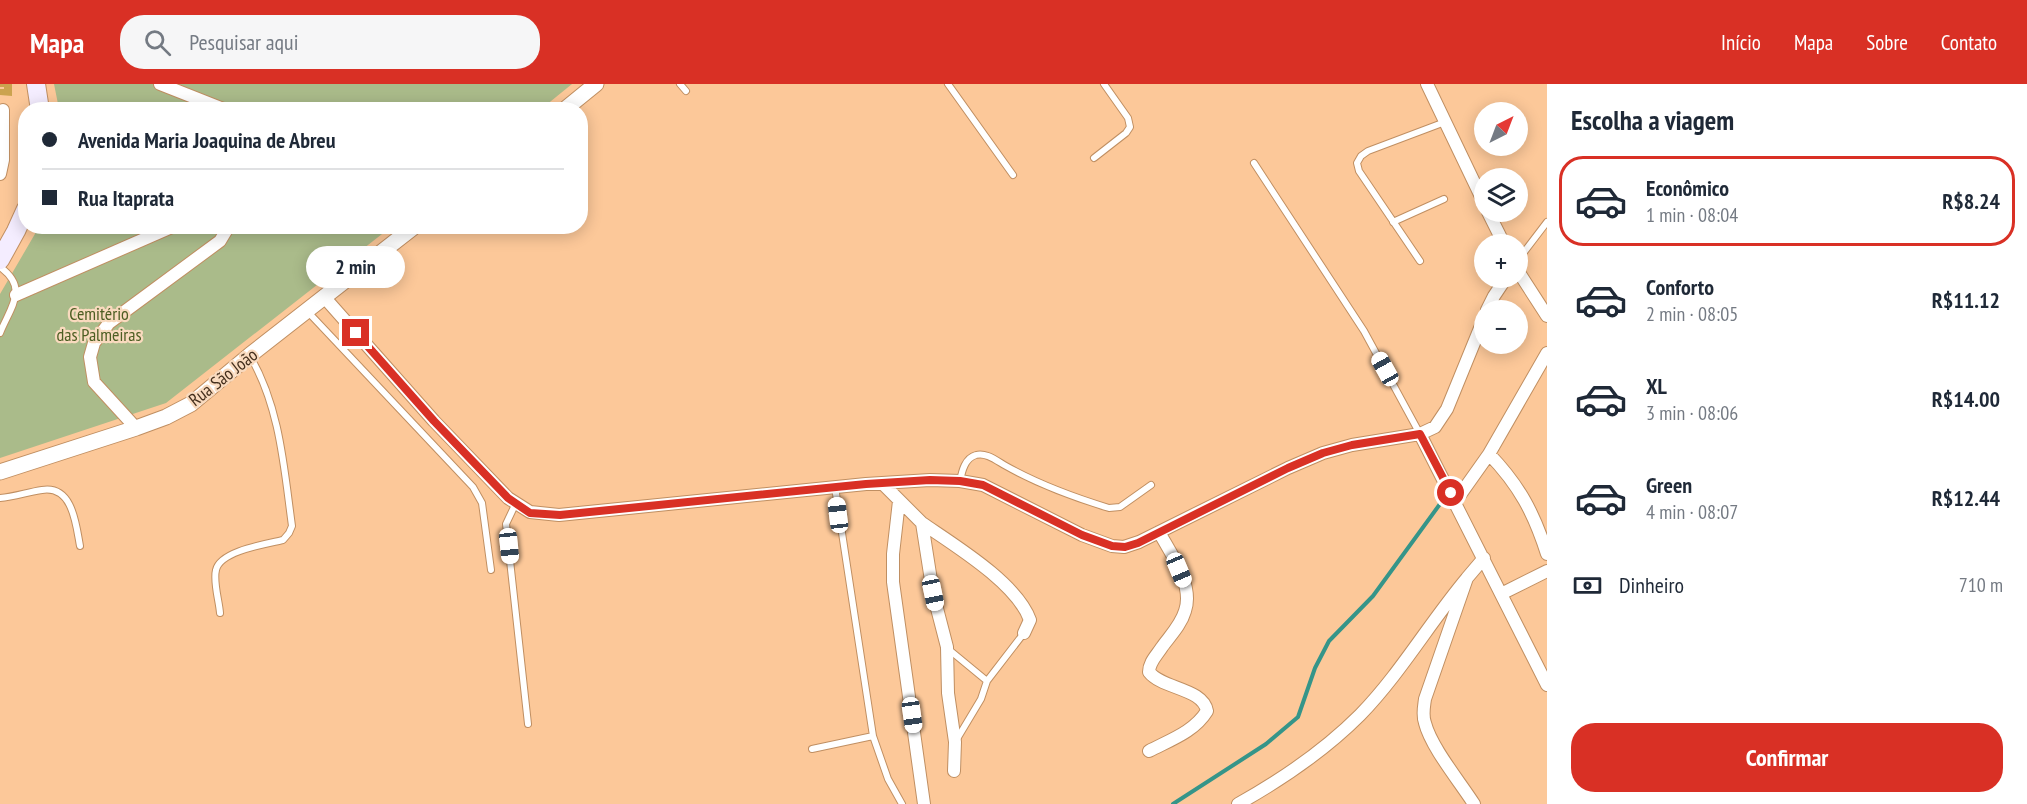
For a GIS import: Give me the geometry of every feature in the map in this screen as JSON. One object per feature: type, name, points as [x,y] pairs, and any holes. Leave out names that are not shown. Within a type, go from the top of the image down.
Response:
[{"type":"main road","points":[[36,84],[39,102]]},
{"type":"main road","points":[[0,260],[18,227]]},
{"type":"street","points":[[160,84],[206,102]]},
{"type":"street","points":[[574,102],[596,84]]},
{"type":"street","points":[[1427,84],[1474,182]]},
{"type":"street","points":[[0,174],[3,160],[3,110]]},
{"type":"street","points":[[16,295],[156,234]]},
{"type":"street","points":[[136,428],[94,382],[90,357],[94,343],[109,323],[220,241],[224,234]]},
{"type":"street","name":"Rua São João","points":[[0,472],[136,428],[166,417],[191,404],[405,234]]},
{"type":"street","points":[[1528,287],[1547,316]]},
{"type":"street","points":[[325,298],[434,421],[515,505],[530,513],[560,515],[882,483],[960,481],[983,485],[1082,535],[1112,546],[1125,547],[1138,543],[1288,468],[1323,453],[1352,445],[1420,434],[1435,427],[1447,409],[1474,343]]},
{"type":"street","points":[[1455,502],[1489,454],[1547,353]]},
{"type":"street","points":[[1420,434],[1501,594],[1543,668],[1547,685]]},
{"type":"street","points":[[1489,454],[1503,468],[1530,507],[1547,554]]},
{"type":"street","points":[[882,483],[922,523],[973,558],[1012,593],[1030,621],[1024,633]]},
{"type":"street","points":[[899,501],[893,554],[893,582],[924,804]]},
{"type":"street","points":[[922,523],[933,593],[947,647],[948,693],[955,742],[954,771]]},
{"type":"street","points":[[1149,751],[1185,733],[1207,711],[1206,704],[1199,698],[1158,680],[1149,672],[1151,662],[1179,624],[1186,610],[1187,596],[1174,558],[1159,532]]},
{"type":"street","points":[[1238,804],[1333,739],[1359,716],[1380,692],[1446,603],[1484,558]]},
{"type":"street","points":[[1501,594],[1547,571]]},
{"type":"street","points":[[1467,578],[1425,699],[1423,713],[1425,724],[1436,746],[1474,804]]},
{"type":"lane","points":[[680,84],[686,91]]},
{"type":"lane","points":[[948,84],[1013,175]]},
{"type":"lane","points":[[1094,158],[1126,133],[1130,127],[1128,118],[1104,84]]},
{"type":"lane","points":[[1420,261],[1359,171],[1357,163],[1361,156],[1445,122]]},
{"type":"lane","points":[[1254,163],[1364,331],[1420,434]]},
{"type":"lane","points":[[1393,222],[1444,199]]},
{"type":"lane","points":[[1528,247],[1547,222]]},
{"type":"lane","points":[[0,267],[17,286],[16,295],[0,333]]},
{"type":"lane","points":[[308,311],[473,487],[482,503],[492,570]]},
{"type":"lane","points":[[220,613],[215,571],[219,561],[228,555],[283,540],[290,533],[292,526],[278,431],[259,371],[250,355]]},
{"type":"lane","points":[[960,481],[962,469],[969,459],[978,454],[987,455],[1034,481],[1109,508],[1120,507],[1151,485]]},
{"type":"lane","points":[[835,487],[873,736],[888,779],[902,804]]},
{"type":"lane","points":[[0,498],[45,489],[63,495],[72,510],[80,546]]},
{"type":"lane","points":[[515,505],[507,524],[528,724]]},
{"type":"lane","points":[[955,742],[981,699],[987,681],[1024,633]]},
{"type":"lane","points":[[947,647],[987,681]]},
{"type":"lane","points":[[812,749],[873,736]]},
{"type":"green space","points":[[54,84],[572,84],[550,102],[58,102]]},
{"type":"green space","name":"Cemitério das Palmeiras","points":[[35,234],[382,234],[166,403],[0,458],[0,294]]},
{"type":"building","points":[[0,84],[12,84],[12,96],[0,95],[0,89],[4,87],[0,87]]},
{"type":"waterway","points":[[1173,804],[1266,744],[1298,717],[1315,668],[1329,641],[1373,596],[1440,504]]},
{"type":"route","points":[[356,333],[464,453],[515,505],[530,513],[560,515],[866,484],[930,480],[960,481],[983,485],[1082,535],[1112,546],[1125,547],[1138,543],[1288,468],[1323,453],[1352,445],[1420,434],[1451,493]]}]
